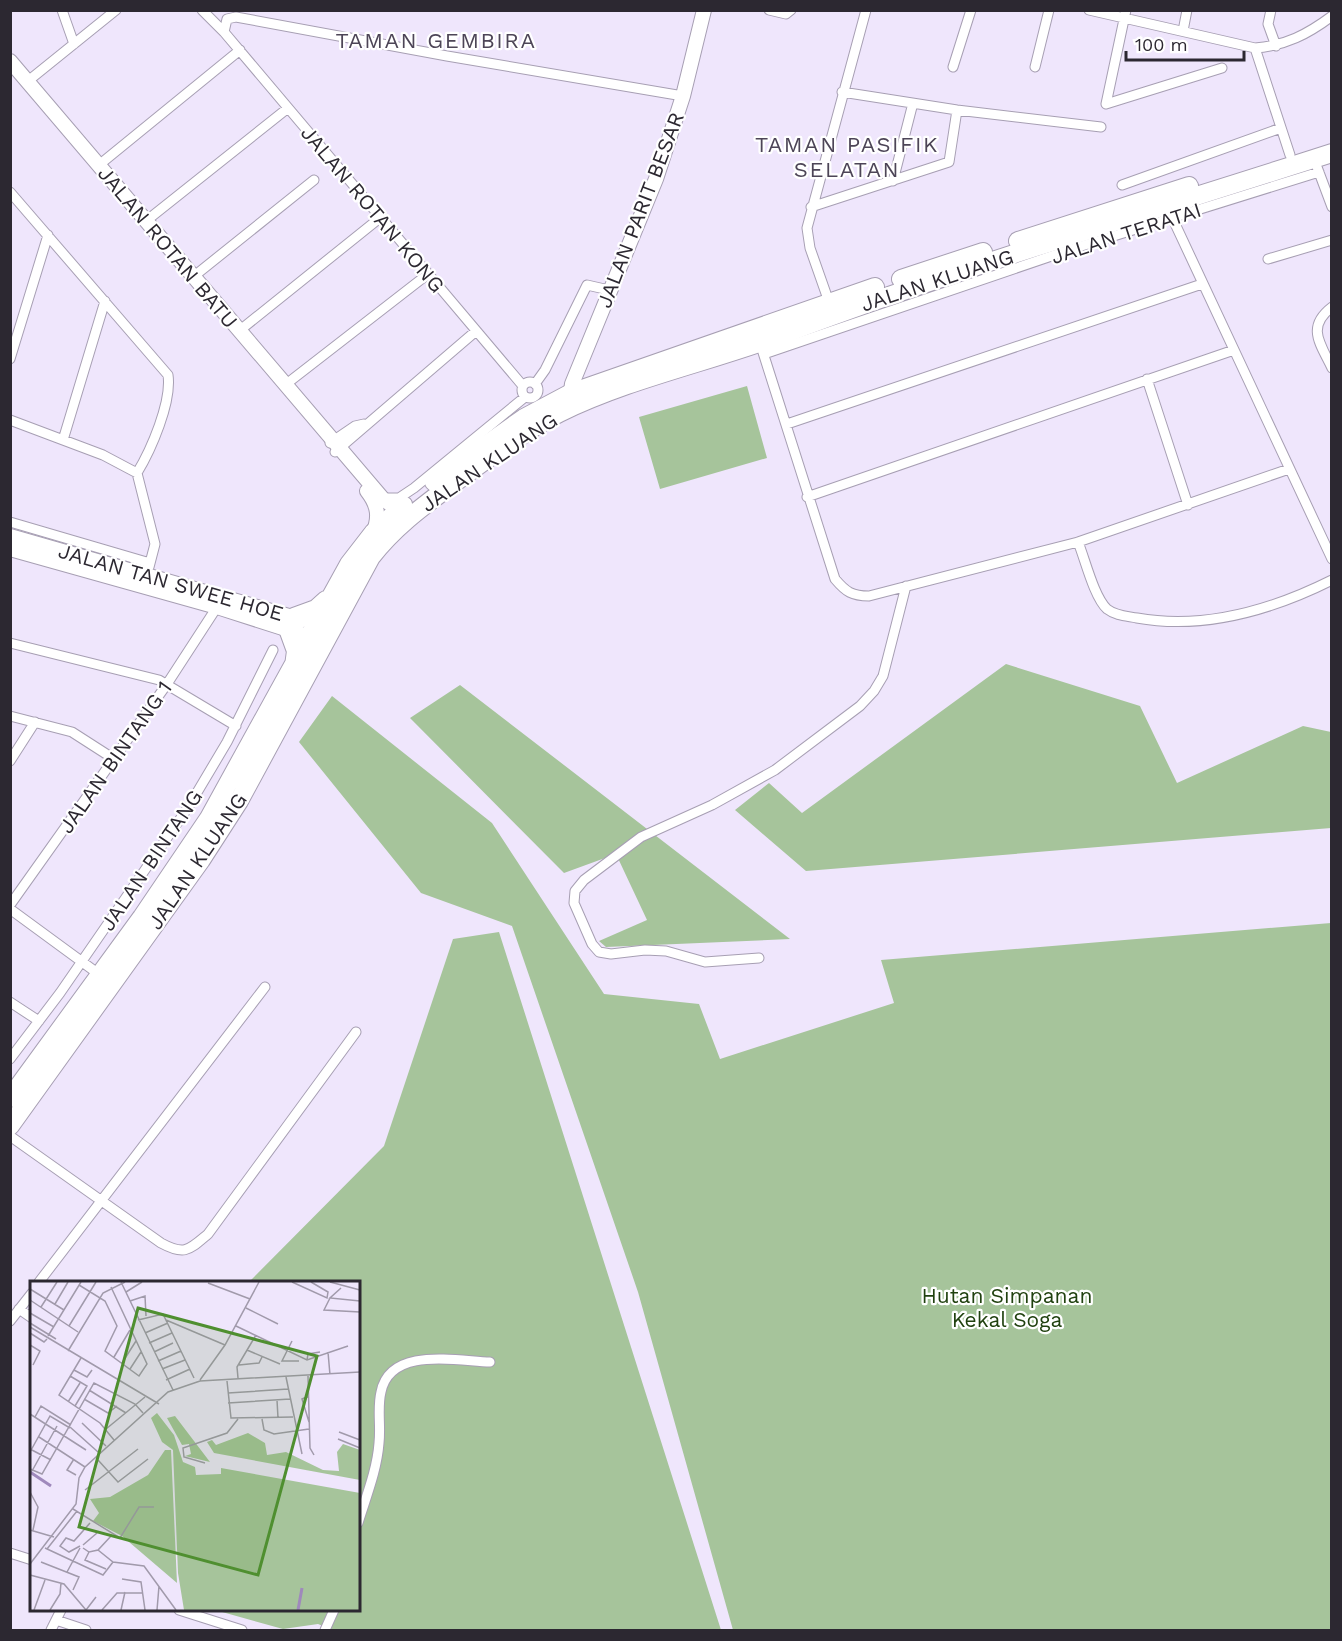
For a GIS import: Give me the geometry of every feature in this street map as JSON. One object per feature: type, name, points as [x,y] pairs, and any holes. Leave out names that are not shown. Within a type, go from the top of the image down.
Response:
[{"type":"highway","name":"JALAN KLUANG","points":[[10,1126],[239,801],[320,634],[334,591],[373,533],[405,504],[524,418],[829,302],[1332,141]]},
{"type":"highway","name":"JALAN KLUANG","points":[[10,1098],[100,975],[208,818],[294,668],[367,565],[396,528],[508,445],[558,414],[575,399],[762,349],[875,300],[1009,265],[1316,166],[1332,153]]},
{"type":"highway","points":[[731,338],[749,337],[762,349]]},
{"type":"highway","points":[[294,668],[296,651],[291,623],[316,609],[334,591]]},
{"type":"street","points":[[62,10],[74,44]]},
{"type":"street","name":"JALAN ROTAN KONG","points":[[202,10],[240,50],[523,386]]},
{"type":"street","name":"JALAN PARIT BESAR","points":[[575,399],[572,384],[653,188],[704,10]]},
{"type":"street","points":[[769,10],[786,14],[791,10]]},
{"type":"street","points":[[829,302],[810,248],[807,228],[866,10]]},
{"type":"street","points":[[953,67],[971,10]]},
{"type":"street","points":[[1035,67],[1049,10]]},
{"type":"street","points":[[1089,10],[1126,15],[1256,48],[1276,46],[1312,31],[1332,16]]},
{"type":"street","points":[[1183,31],[1187,10]]},
{"type":"street","points":[[1271,10],[1268,24],[1276,46]]},
{"type":"street","points":[[28,81],[114,11]]},
{"type":"street","points":[[1126,15],[1106,104],[1222,68]]},
{"type":"street","points":[[224,32],[227,19],[236,17],[678,96]]},
{"type":"street","points":[[1256,48],[1290,155]]},
{"type":"street","points":[[99,165],[240,50]]},
{"type":"street","name":"JALAN ROTAN BATU","points":[[10,61],[383,499]]},
{"type":"street","points":[[842,92],[957,110],[1101,127]]},
{"type":"street","points":[[893,181],[913,104]]},
{"type":"street","points":[[146,221],[288,108]]},
{"type":"street","points":[[811,207],[952,160],[957,110]]},
{"type":"street","points":[[1122,185],[1281,128]]},
{"type":"street","points":[[1316,166],[1332,207]]},
{"type":"street","points":[[193,277],[314,180]]},
{"type":"street","points":[[10,192],[168,375],[170,389],[147,457],[137,473],[154,544],[148,569],[10,522]]},
{"type":"street","points":[[1169,212],[1332,559]]},
{"type":"street","points":[[239,330],[381,218]]},
{"type":"street","points":[[10,359],[48,235]]},
{"type":"street","points":[[1268,259],[1332,240]]},
{"type":"street","points":[[285,385],[428,274]]},
{"type":"street","points":[[787,424],[1202,284]]},
{"type":"street","points":[[383,499],[399,498],[414,488],[525,397],[530,398],[537,394],[535,384],[587,285],[609,290]]},
{"type":"street","points":[[63,440],[105,301]]},
{"type":"street","points":[[1332,307],[1320,316],[1316,330],[1332,368]]},
{"type":"street","points":[[333,443],[355,426],[364,424],[476,331]]},
{"type":"street","points":[[762,349],[787,424],[807,497],[835,579],[845,591],[856,596],[869,596],[1078,542],[1289,469]]},
{"type":"street","points":[[807,497],[1234,350]]},
{"type":"street","points":[[1147,380],[1188,505]]},
{"type":"street","points":[[525,397],[522,393],[523,386],[530,382],[535,384]]},
{"type":"street","points":[[10,420],[103,455],[137,473]]},
{"type":"street","name":"JALAN ROTAN BATU","points":[[333,443],[374,501],[378,515],[373,533]]},
{"type":"street","points":[[383,499],[390,504],[405,504]]},
{"type":"street","name":"JALAN TAN SWEE HOE","points":[[10,536],[148,569],[320,634]]},
{"type":"street","points":[[1078,542],[1105,607],[1118,615],[1157,622],[1189,623],[1220,618],[1301,595],[1332,580]]},
{"type":"street","name":"JALAN TAN SWEE HOE","points":[[10,549],[217,607],[291,623]]},
{"type":"street","points":[[759,958],[705,962],[666,951],[645,950],[611,954],[599,952],[592,944],[574,903],[575,891],[584,880],[641,837],[712,805],[775,770],[860,706],[874,691],[882,676],[906,586]]},
{"type":"street","name":"JALAN BINTANG 1","points":[[10,907],[167,684],[217,607]]},
{"type":"street","points":[[10,643],[167,684],[236,726]]},
{"type":"street","name":"JALAN BINTANG","points":[[10,1059],[189,806],[236,726],[273,650]]},
{"type":"street","points":[[10,716],[72,732],[114,759]]},
{"type":"street","points":[[10,761],[35,722]]},
{"type":"street","points":[[10,907],[80,963],[100,975]]},
{"type":"street","points":[[40,1281],[265,987]]},
{"type":"street","points":[[10,1002],[39,1021]]},
{"type":"street","points":[[10,1136],[161,1243],[177,1252],[191,1249],[208,1234],[357,1032]]},
{"type":"street","points":[[10,1321],[30,1295]]},
{"type":"street","points":[[19,1309],[30,1317]]},
{"type":"street","points":[[360,1516],[379,1446],[380,1394],[392,1372],[420,1359],[490,1362]]},
{"type":"street","points":[[10,1553],[30,1559]]},
{"type":"street","points":[[51,1630],[60,1611]]},
{"type":"street","points":[[182,1611],[242,1630]]},
{"type":"street","points":[[325,1630],[334,1611]]},
{"type":"street","points":[[56,1620],[86,1630]]},
{"type":"green space","points":[[747,386],[767,458],[660,489],[639,417]]},
{"type":"green space","points":[[1006,664],[1140,706],[1177,783],[1303,726],[1331,732],[1331,828],[806,871],[735,810],[769,783],[802,813]]},
{"type":"green space","points":[[460,685],[790,939],[606,947],[599,941],[647,920],[616,854],[564,873],[410,718]]},
{"type":"green space","name":"Hutan Simpanan Kekal Soga","points":[[332,696],[492,823],[604,994],[699,1004],[720,1059],[894,1003],[881,960],[1331,923],[1331,1630],[733,1630],[638,1292],[512,926],[421,893],[299,742]]},
{"type":"green space","points":[[499,932],[721,1630],[333,1630],[318,1624],[283,1629],[219,1611],[360,1611],[360,1281],[250,1281],[384,1146],[453,939]]},
{"type":"district","name":"TAMAN GEMBIRA","points":[[436,40]]},
{"type":"district","name":"TAMAN PASIFIK SELATAN","points":[[847,156]]}]
